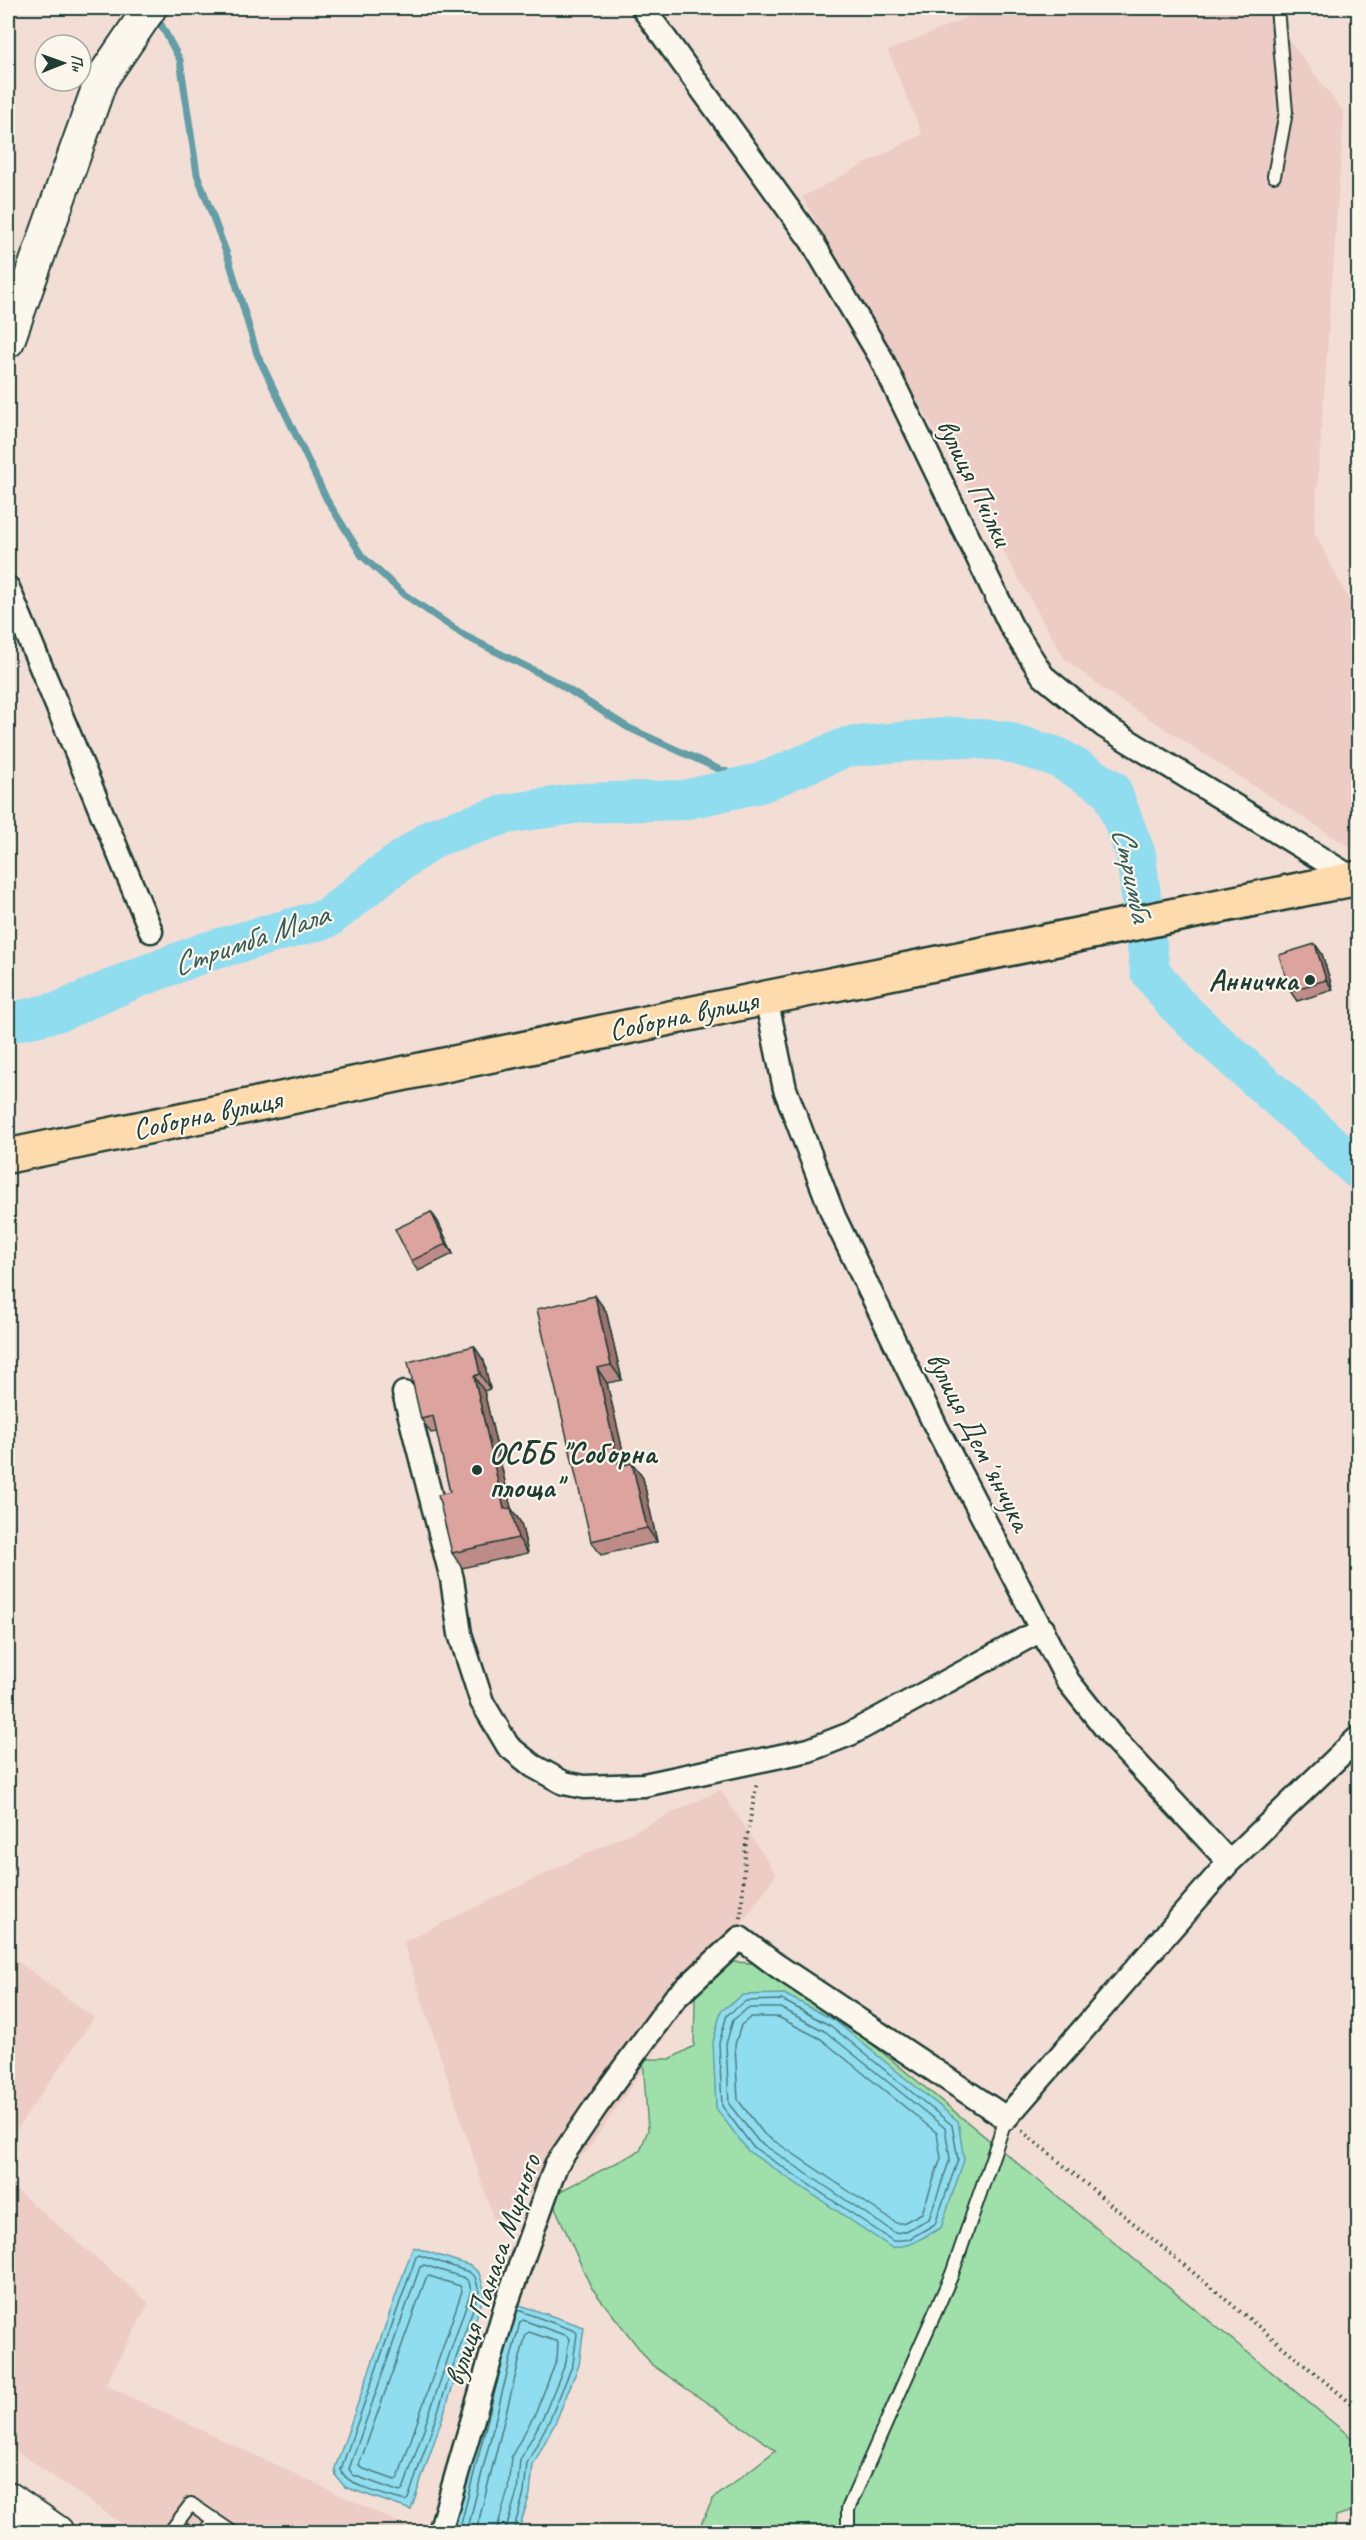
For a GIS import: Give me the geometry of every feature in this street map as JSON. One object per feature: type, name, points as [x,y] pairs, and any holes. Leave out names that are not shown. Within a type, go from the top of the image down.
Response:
[{"type":"main road","name":"Соборна вулиця","points":[[8,1156],[765,998],[1356,879]]},
{"type":"street","points":[[8,341],[101,80],[150,8]]},
{"type":"street","name":"вулиця Пчілки","points":[[643,8],[811,240],[880,356],[1011,626],[1043,676],[1104,726],[1356,879]]},
{"type":"street","points":[[8,588],[151,931]]},
{"type":"street","name":"вулиця Демʼянчука","points":[[765,998],[785,1089],[834,1217],[936,1427],[1068,1681],[1115,1740],[1229,1862]]},
{"type":"street","points":[[404,1393],[452,1580],[460,1634],[482,1702],[508,1746],[533,1766],[564,1783],[584,1787],[644,1785],[809,1750],[850,1734],[1043,1629]]},
{"type":"street","points":[[740,1938],[776,1965],[1006,2118],[1229,1862],[1359,1738]]},
{"type":"street","name":"вулиця Панаса Мирного","points":[[440,2532],[506,2305],[556,2165],[675,1998],[740,1938]]},
{"type":"street","points":[[8,2498],[57,2532]]},
{"type":"lane","points":[[1274,176],[1286,112],[1277,8]]},
{"type":"lane","points":[[848,2532],[848,2509],[952,2274],[1006,2118]]},
{"type":"lane","points":[[170,2532],[191,2504],[229,2532]]},
{"type":"lane","points":[[205,2532],[214,2519]]},
{"type":"path","points":[[740,1938],[746,1842],[760,1761]]},
{"type":"path","points":[[1006,2118],[1359,2409]]},
{"type":"shaded area","points":[[990,8],[1265,8],[1344,113],[1314,532],[1358,617],[1358,849],[1354,850],[1106,691],[1064,658],[802,197],[922,134],[888,51]]},
{"type":"shaded area","points":[[720,1790],[776,1874],[587,2151],[495,2223],[403,1942]]},
{"type":"shaded area","points":[[8,1954],[94,2018],[8,2142]]},
{"type":"shaded area","points":[[8,2183],[149,2303],[105,2385],[406,2526],[404,2532],[134,2532],[8,2445]]},
{"type":"green space","points":[[696,1959],[776,1965],[1358,2443],[1358,2509],[1336,2516],[1335,2532],[697,2532],[713,2499],[776,2450],[652,2365],[591,2287],[550,2196],[640,2151],[648,2130],[643,2059],[670,2059],[694,2046]]},
{"type":"water","points":[[784,1994],[834,2020],[958,2121],[964,2160],[941,2228],[911,2244],[892,2248],[748,2151],[716,2108],[713,2042],[721,2011],[743,1995]]},
{"type":"water","points":[[413,2247],[471,2266],[479,2273],[485,2292],[411,2510],[345,2487],[336,2476],[335,2468]]},
{"type":"water","points":[[511,2302],[584,2327],[579,2365],[556,2421],[533,2465],[530,2494],[518,2532],[453,2532]]},
{"type":"building","points":[[1315,944],[1326,980],[1290,991],[1279,955]]},
{"type":"building","points":[[431,1212],[446,1244],[411,1261],[395,1229]]},
{"type":"building","points":[[595,1296],[611,1365],[597,1368],[619,1466],[632,1463],[647,1528],[591,1541],[537,1309]]},
{"type":"building","name":"ОСББ \"Соборна площа\"","points":[[474,1346],[480,1374],[474,1376],[504,1509],[511,1508],[518,1538],[452,1553],[438,1495],[450,1492],[433,1416],[421,1419],[408,1362]]},
{"type":"building","points":[[188,2523],[201,2532],[181,2532]]},
{"type":"waterway","points":[[159,21],[180,60],[197,174],[229,260],[257,354],[327,500],[362,556],[405,595],[465,636],[553,680],[627,727],[716,768],[760,783]]},
{"type":"waterway","name":"Стримба","points":[[8,1023],[61,1011],[132,980],[206,952],[328,918],[380,876],[435,837],[506,814],[580,803],[683,800],[760,783],[847,747],[954,737],[1004,741],[1057,757],[1111,789],[1136,855],[1150,971],[1173,1001],[1208,1035],[1358,1169]]},
{"type":"place","name":"Анничка","points":[[1310,980]]},
{"type":"place","name":"ОСББ \"Соборна площа\"","points":[[477,1470]]},
{"type":"water label","name":"Стримба Мала","points":[[250,939]]}]
